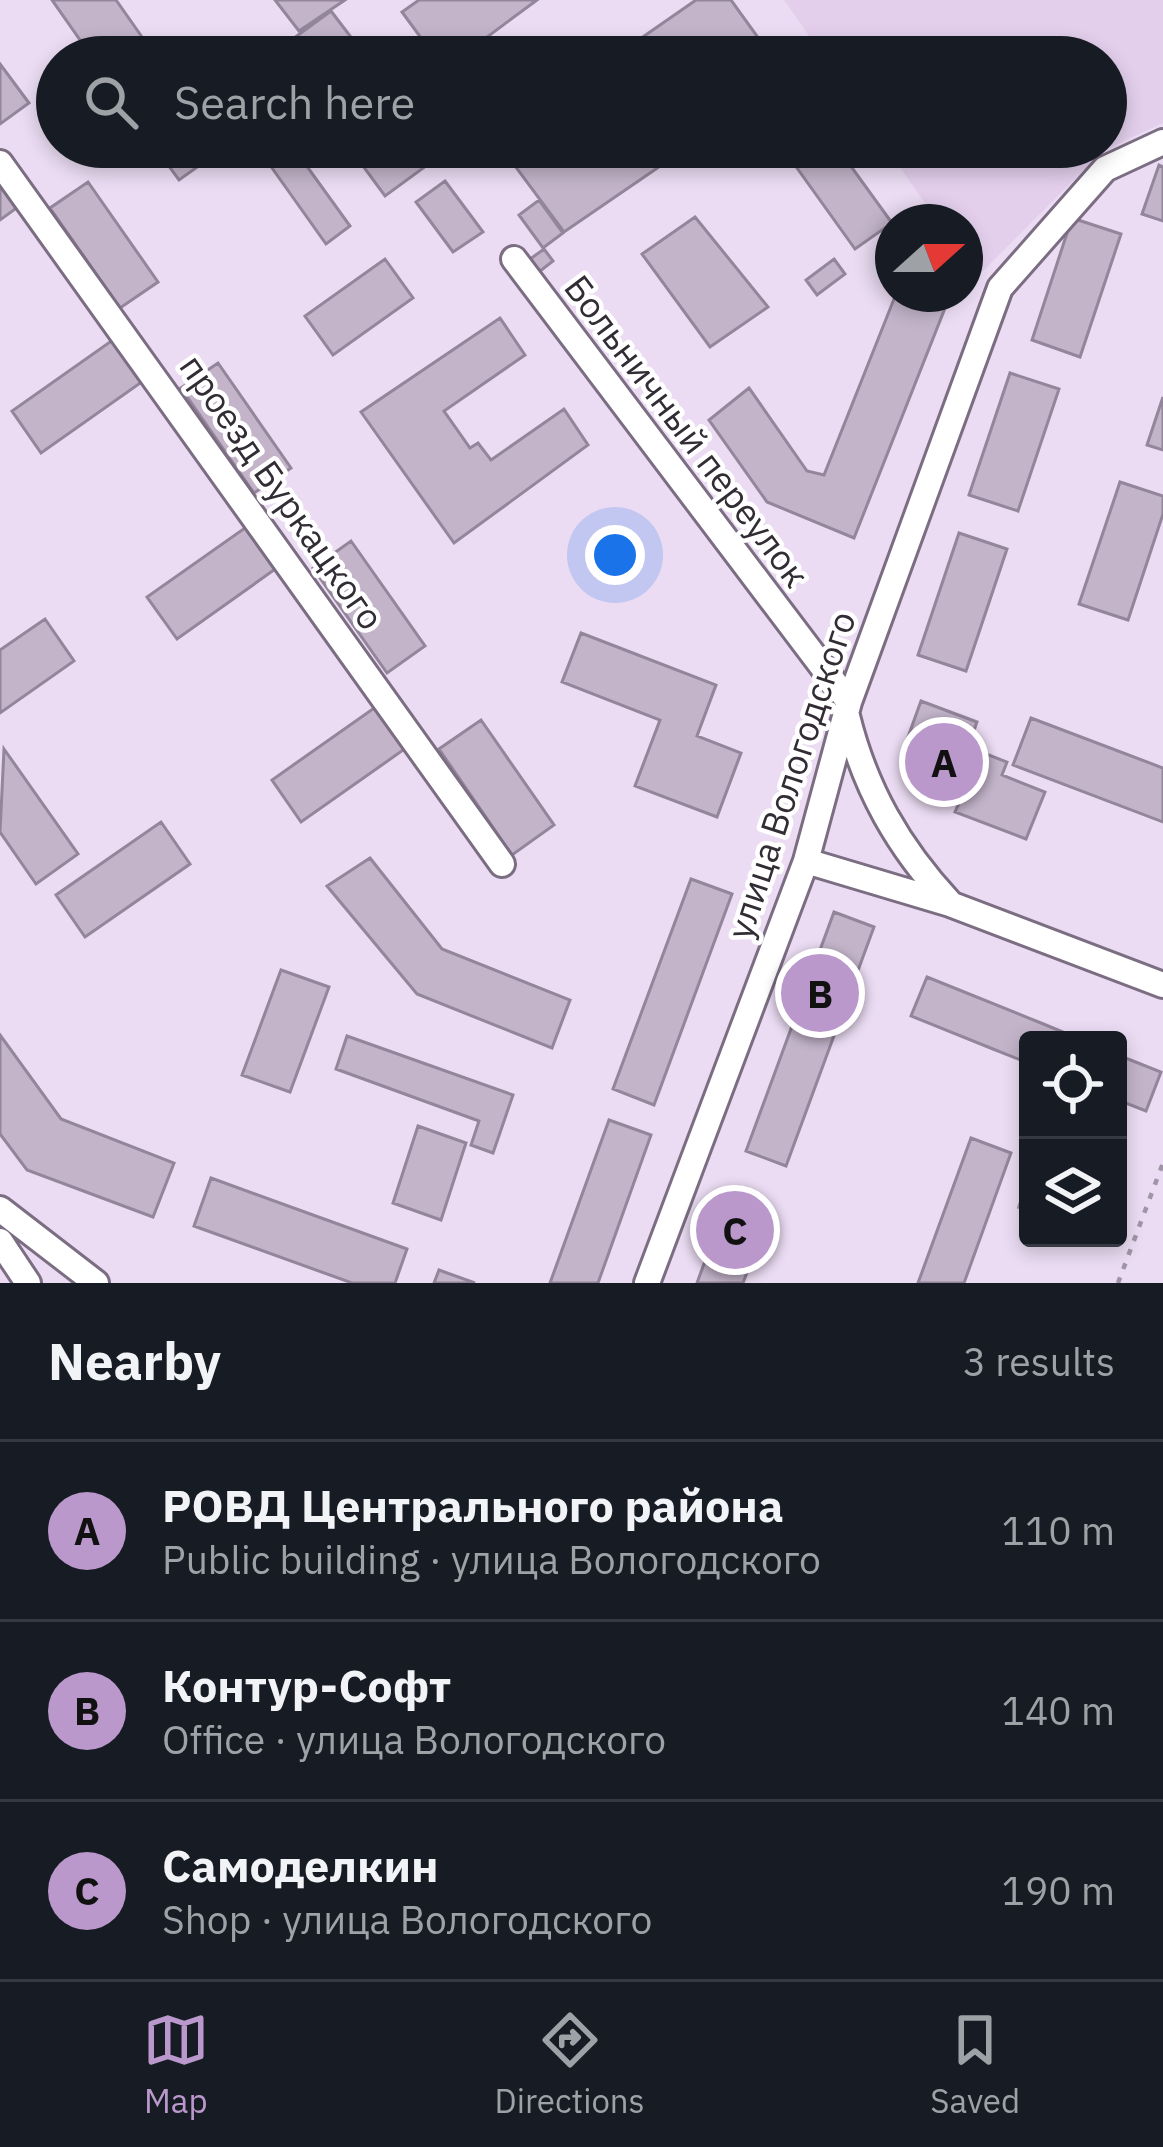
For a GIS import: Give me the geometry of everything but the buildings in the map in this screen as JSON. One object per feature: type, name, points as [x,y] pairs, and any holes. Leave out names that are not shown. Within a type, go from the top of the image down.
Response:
[{"type":"street","name":"улица Вологодского","points":[[1127,159],[1163,142]]},
{"type":"street","name":"проезд Буркацкого","points":[[0,163],[502,864]]},
{"type":"street","name":"улица Вологодского","points":[[647,1283],[806,861],[848,707],[1000,288],[1108,168]]},
{"type":"street","name":"Больничный переулок","points":[[514,259],[848,707]]},
{"type":"street","points":[[848,707],[860,766],[878,807],[950,904]]},
{"type":"street","points":[[806,861],[950,904],[1163,986]]},
{"type":"street","points":[[0,1208],[91,1277],[119,1283]]},
{"type":"street","points":[[0,1240],[28,1283]]},
{"type":"path","points":[[1118,1283],[1163,1163]]},
{"type":"shaded area","points":[[784,0],[1163,0],[1163,123],[1127,140],[1127,36],[809,36]]},
{"type":"shaded area","points":[[901,168],[1086,168],[983,271],[983,204],[926,204]]},
{"type":"place","name":"РОВД Центрального района","points":[[944,762]]},
{"type":"place","name":"Контур-Софт","points":[[820,993]]},
{"type":"place","name":"Самоделкин","points":[[735,1230]]}]
